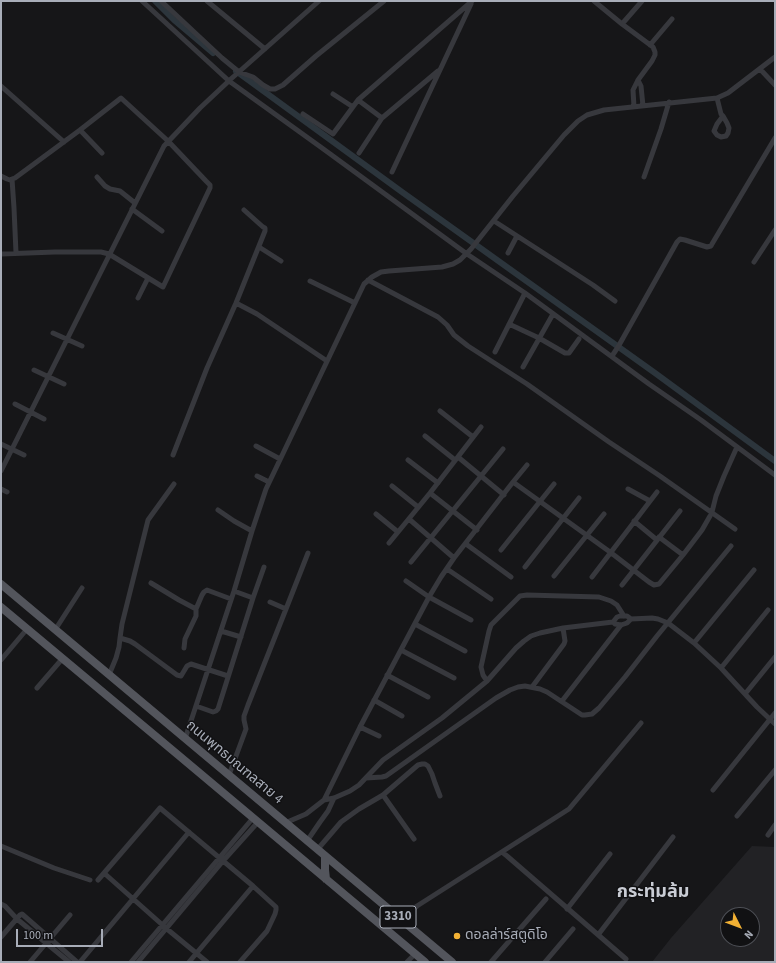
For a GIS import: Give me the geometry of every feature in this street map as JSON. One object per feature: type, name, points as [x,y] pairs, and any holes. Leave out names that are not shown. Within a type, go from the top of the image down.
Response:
[{"type":"main road","name":"ถนนพุทธมณฑลสาย 4","points":[[1,584],[452,962]]},
{"type":"main road","points":[[1,607],[329,882]]},
{"type":"main road","points":[[325,856],[325,870],[329,882]]},
{"type":"main road","name":"3310","points":[[329,882],[425,962]]},
{"type":"street","points":[[142,1],[158,17],[230,80],[467,254],[525,293],[553,314],[615,352],[649,384],[701,420],[775,475]]},
{"type":"street","points":[[161,1],[239,72],[253,77],[270,89],[275,89],[283,85],[321,51],[384,1]]},
{"type":"street","points":[[207,1],[265,49]]},
{"type":"street","points":[[1,471],[164,146],[200,108],[319,1]]},
{"type":"street","points":[[392,172],[472,1]]},
{"type":"street","points":[[303,114],[333,134],[358,100],[472,1]]},
{"type":"street","points":[[622,24],[642,1]]},
{"type":"street","points":[[597,2],[622,24],[653,47],[655,52],[652,61],[638,80],[633,90],[634,107]]},
{"type":"street","points":[[650,45],[672,19]]},
{"type":"street","points":[[185,739],[269,482],[361,289],[368,280],[376,274],[389,271],[442,267],[448,266],[460,260],[476,244],[564,135],[578,121],[587,115],[604,110],[717,98],[728,93],[774,58]]},
{"type":"street","points":[[359,153],[382,118],[440,69]]},
{"type":"street","points":[[760,69],[775,85]]},
{"type":"street","points":[[638,80],[641,86],[643,106]]},
{"type":"street","points":[[1,86],[64,142]]},
{"type":"street","points":[[333,94],[353,107]]},
{"type":"street","points":[[1,176],[10,180],[15,178],[121,98],[168,141],[210,185],[210,188],[163,287],[109,254],[96,251],[1,254]]},
{"type":"street","points":[[717,98],[723,116]]},
{"type":"street","points":[[358,100],[382,118]]},
{"type":"street","points":[[644,176],[669,102]]},
{"type":"street","points":[[80,130],[102,153]]},
{"type":"street","points":[[615,352],[677,242],[680,239],[707,247],[711,246],[775,138]]},
{"type":"street","points":[[97,177],[104,186],[120,191],[135,203]]},
{"type":"street","points":[[12,179],[16,254]]},
{"type":"street","points":[[132,209],[162,231]]},
{"type":"street","points":[[173,454],[207,368],[236,304],[265,231],[265,228],[244,210]]},
{"type":"street","points":[[494,221],[593,285],[615,301]]},
{"type":"street","points":[[754,262],[775,230]]},
{"type":"street","points":[[508,252],[516,236]]},
{"type":"street","points":[[259,247],[281,261]]},
{"type":"street","points":[[138,298],[148,278]]},
{"type":"street","points":[[368,280],[438,317],[468,346],[526,384],[660,476],[711,514],[735,529]]},
{"type":"street","points":[[310,281],[355,303]]},
{"type":"street","points":[[495,352],[525,293]]},
{"type":"street","points":[[236,304],[256,314],[327,361]]},
{"type":"street","points":[[523,367],[553,314]]},
{"type":"street","points":[[509,324],[539,338],[565,353],[569,353],[579,339]]},
{"type":"street","points":[[53,333],[82,346]]},
{"type":"street","points":[[34,370],[64,384]]},
{"type":"street","points":[[15,404],[44,419]]},
{"type":"street","points":[[440,411],[473,437]]},
{"type":"street","points":[[389,543],[481,427]]},
{"type":"street","points":[[425,436],[480,475],[504,495]]},
{"type":"street","points":[[1,444],[24,455]]},
{"type":"street","points":[[256,446],[280,459]]},
{"type":"street","points":[[514,482],[610,552],[648,582],[657,585],[702,530],[711,514],[716,496],[737,447]]},
{"type":"street","points":[[411,562],[502,449]]},
{"type":"street","points":[[408,460],[438,483]]},
{"type":"street","points":[[285,823],[306,814],[324,800],[360,727],[429,597],[454,558],[527,465]]},
{"type":"street","points":[[257,476],[269,482]]},
{"type":"street","points":[[109,675],[119,647],[122,624],[148,520],[174,484]]},
{"type":"street","points":[[501,550],[554,484]]},
{"type":"street","points":[[392,486],[418,507]]},
{"type":"street","points":[[1,489],[7,492]]},
{"type":"street","points":[[628,489],[650,501]]},
{"type":"street","points":[[430,492],[477,530]]},
{"type":"street","points":[[592,577],[657,492]]},
{"type":"street","points":[[525,567],[579,498]]},
{"type":"street","points":[[218,510],[252,531]]},
{"type":"street","points":[[622,585],[680,511]]},
{"type":"street","points":[[376,514],[398,532]]},
{"type":"street","points":[[554,576],[604,514]]},
{"type":"street","points":[[409,519],[454,558]]},
{"type":"street","points":[[634,521],[683,555]]},
{"type":"street","points":[[466,544],[511,577]]},
{"type":"street","points":[[366,778],[386,776],[510,690],[525,686],[532,687],[547,692],[582,715],[592,714],[603,703],[730,546]]},
{"type":"street","points":[[229,775],[246,729],[244,716],[308,553]]},
{"type":"street","points":[[196,706],[210,712],[218,709],[264,566]]},
{"type":"street","points":[[447,569],[491,599]]},
{"type":"street","points":[[694,644],[754,570]]},
{"type":"street","points":[[406,581],[429,597],[471,620]]},
{"type":"street","points":[[151,583],[196,609]]},
{"type":"street","points":[[55,630],[82,588]]},
{"type":"street","points":[[184,648],[185,639],[196,616],[196,609],[202,595],[207,590],[231,598]]},
{"type":"street","points":[[234,591],[253,598]]},
{"type":"street","points":[[487,682],[481,667],[491,625],[520,596],[599,597],[612,601],[624,616]]},
{"type":"street","points":[[270,602],[286,609]]},
{"type":"street","points":[[721,668],[768,610]]},
{"type":"street","points":[[613,622],[617,617],[624,616],[630,617],[631,619],[652,618],[668,623],[721,668],[775,724]]},
{"type":"street","points":[[562,701],[621,625],[627,623],[631,619]]},
{"type":"street","points":[[324,800],[334,798],[359,785],[384,760],[442,718],[487,682],[516,648],[531,636],[563,628],[613,622],[621,625]]},
{"type":"street","points":[[415,624],[465,651]]},
{"type":"street","points":[[532,687],[566,641],[563,628]]},
{"type":"street","points":[[1,660],[27,629]]},
{"type":"street","points":[[220,631],[241,637]]},
{"type":"street","points":[[120,638],[135,644],[177,675],[181,676],[189,664],[191,664],[228,676]]},
{"type":"street","points":[[401,650],[454,678]]},
{"type":"street","points":[[745,694],[775,657]]},
{"type":"street","points":[[37,688],[62,658]]},
{"type":"street","points":[[387,675],[428,697]]},
{"type":"street","points":[[374,700],[402,716]]},
{"type":"street","points":[[713,790],[775,713]]},
{"type":"street","points":[[401,919],[417,906],[569,809],[641,723]]},
{"type":"street","points":[[360,727],[379,736]]},
{"type":"street","points":[[317,850],[341,822],[359,809],[383,795],[418,765],[425,764],[430,770],[440,796]]},
{"type":"street","points":[[737,816],[775,770]]},
{"type":"street","points":[[383,795],[414,839]]},
{"type":"street","points":[[307,841],[328,811],[334,798]]},
{"type":"street","points":[[98,880],[160,808],[274,905],[276,910],[267,931],[240,962]]},
{"type":"street","points":[[130,962],[255,820]]},
{"type":"street","points":[[768,835],[775,825]]},
{"type":"street","points":[[1,937],[22,914],[78,962],[189,832]]},
{"type":"street","points":[[598,934],[674,837]]},
{"type":"street","points":[[1,846],[54,868],[90,880]]},
{"type":"street","points":[[502,852],[626,959]]},
{"type":"street","points":[[567,909],[610,854]]},
{"type":"street","points":[[138,962],[167,929],[221,859]]},
{"type":"street","points":[[104,874],[207,962]]},
{"type":"street","points":[[189,962],[253,886]]},
{"type":"street","points":[[491,962],[546,899]]},
{"type":"street","points":[[1,904],[46,944],[69,962]]},
{"type":"street","points":[[30,962],[70,915]]},
{"type":"street","points":[[545,962],[573,929]]},
{"type":"street","points":[[407,962],[415,954]]},
{"type":"shaded area","points":[[752,846],[775,847],[775,962],[652,962],[671,938]]},
{"type":"waterway","points":[[155,1],[174,20],[213,53]]},
{"type":"waterway","points":[[236,71],[775,461]]},
{"type":"place","name":"ดอลล่าร์สตูดิโอ","points":[[457,936]]},
{"type":"district","name":"กระทุ่มล้ม","points":[[653,893]]}]
